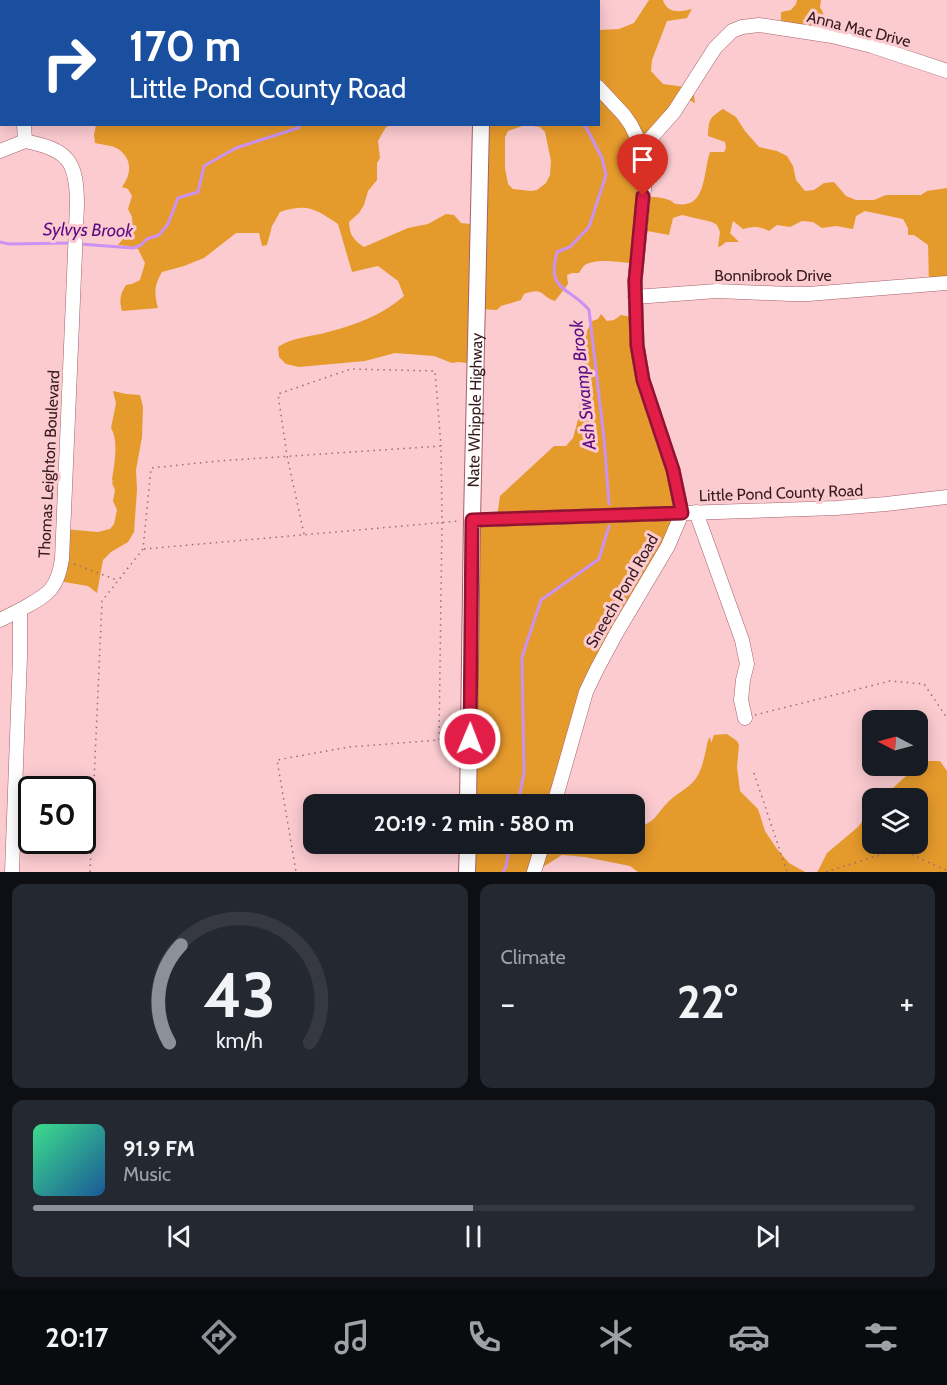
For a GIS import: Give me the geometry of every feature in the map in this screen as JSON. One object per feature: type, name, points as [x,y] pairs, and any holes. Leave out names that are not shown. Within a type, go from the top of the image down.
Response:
[{"type":"main road","name":"Nate Whipple Highway","points":[[468,794],[481,126]]},
{"type":"main road","points":[[467,872],[468,854]]},
{"type":"street","name":"Anna Mac Drive","points":[[642,148],[674,112],[723,39],[732,31],[742,27],[759,25],[832,36],[872,46],[947,71]]},
{"type":"street","points":[[600,89],[624,115],[642,148],[645,179],[635,297],[636,336],[641,372],[689,513],[742,640],[747,664],[741,700],[745,718]]},
{"type":"street","points":[[0,151],[25,141],[24,126]]},
{"type":"street","name":"Thomas Leighton Boulevard","points":[[0,620],[52,590],[61,569],[62,559],[77,191],[73,171],[61,153],[46,146],[25,141]]},
{"type":"street","name":"Bonnibrook Drive","points":[[635,297],[717,291],[808,294],[947,283]]},
{"type":"street","name":"Little Pond County Road","points":[[472,520],[844,507],[947,497]]},
{"type":"street","name":"Sneech Pond Road","points":[[557,794],[586,692],[617,632],[689,513]]},
{"type":"street","points":[[12,872],[20,610]]},
{"type":"street","points":[[534,872],[540,854]]},
{"type":"path","points":[[296,872],[277,760],[349,747],[439,740],[442,522],[441,446],[435,371],[351,369],[279,394],[287,456],[304,534]]},
{"type":"path","points":[[90,872],[102,601],[143,549],[151,468],[218,460],[441,446]]},
{"type":"path","points":[[143,549],[472,520]]},
{"type":"path","points":[[62,559],[119,580]]},
{"type":"path","points":[[745,718],[890,681],[924,684],[947,718]]},
{"type":"path","points":[[754,773],[787,872]]},
{"type":"path","points":[[826,872],[902,850],[947,870]]},
{"type":"shaded area","points":[[649,0],[663,0],[668,8],[675,11],[692,9],[687,18],[667,21],[652,60],[651,71],[663,84],[693,88],[695,103],[687,99],[646,147],[646,196],[663,198],[677,204],[694,201],[702,187],[710,152],[724,152],[726,148],[725,142],[708,136],[711,120],[723,109],[736,117],[759,147],[787,156],[793,166],[796,180],[805,191],[814,190],[824,183],[834,182],[846,196],[856,200],[874,200],[886,195],[921,195],[927,191],[947,188],[947,283],[929,284],[928,245],[914,235],[908,235],[908,228],[903,219],[865,211],[856,216],[853,229],[836,226],[822,228],[813,222],[802,221],[790,227],[777,225],[769,231],[756,227],[743,229],[733,221],[730,233],[739,242],[726,242],[718,247],[720,232],[717,225],[682,215],[673,218],[669,235],[642,230],[638,264],[596,261],[584,266],[579,273],[567,275],[568,284],[555,301],[535,291],[524,294],[521,300],[501,306],[497,310],[479,309],[477,364],[452,363],[434,356],[395,353],[365,361],[299,367],[286,364],[279,357],[278,347],[295,339],[359,323],[387,309],[404,296],[398,281],[378,266],[352,272],[338,224],[317,211],[298,208],[280,212],[272,226],[267,245],[262,246],[259,233],[236,233],[204,258],[162,272],[157,281],[156,290],[158,308],[122,311],[120,300],[122,291],[126,285],[140,280],[145,263],[138,249],[118,245],[132,223],[128,209],[132,196],[128,189],[122,187],[127,178],[129,165],[119,150],[95,143],[96,126],[388,126],[378,141],[380,158],[377,163],[377,180],[368,191],[359,213],[349,222],[353,237],[364,247],[408,228],[428,224],[446,214],[454,215],[461,223],[479,225],[482,126],[522,126],[508,131],[505,137],[505,168],[508,184],[513,189],[531,191],[537,190],[546,183],[550,175],[551,161],[545,132],[540,127],[532,126],[600,126],[600,30],[619,29],[634,23]]},
{"type":"shaded area","points":[[797,0],[821,0],[820,7],[824,15],[823,32],[781,29],[781,12],[791,10]]},
{"type":"shaded area","points":[[601,314],[607,321],[614,320],[621,315],[638,318],[638,342],[683,512],[587,686],[564,794],[471,794],[476,521],[497,517],[500,496],[554,446],[566,446],[573,438],[579,416],[580,396],[580,361],[575,347],[582,341],[592,321],[598,319]]},
{"type":"shaded area","points":[[113,391],[140,395],[143,407],[142,437],[136,470],[134,532],[128,542],[111,552],[103,560],[97,593],[88,586],[58,581],[64,529],[98,532],[110,529],[114,524],[117,510],[113,501],[115,490],[112,483],[115,440],[111,428],[116,403]]},
{"type":"shaded area","points":[[727,734],[737,741],[740,791],[758,809],[765,831],[777,849],[789,863],[805,872],[638,872],[630,866],[562,855],[535,872],[470,872],[470,854],[645,854],[645,824],[651,822],[668,802],[694,781],[702,767],[708,740],[710,737],[711,743],[714,735]]},
{"type":"shaded area","points":[[928,761],[940,761],[947,771],[947,872],[817,872],[827,853],[862,822],[862,854],[928,854],[928,788],[893,788],[906,776],[928,776]]},
{"type":"waterway","name":"Sylvys Brook","points":[[80,244],[133,248],[141,245],[147,239],[159,235],[168,224],[178,198],[198,192],[204,166],[236,148],[300,126]]},
{"type":"waterway","name":"Ash Swamp Brook","points":[[584,126],[602,158],[606,175],[589,227],[570,247],[557,252],[554,265],[557,282],[589,310],[609,504]]},
{"type":"waterway","name":"Sylvys Brook","points":[[0,242],[9,244],[70,243]]},
{"type":"waterway","name":"Ash Swamp Brook","points":[[520,794],[524,772],[522,657],[541,600],[599,559],[609,526]]},
{"type":"waterway","name":"Ash Swamp Brook","points":[[503,872],[508,854]]},
{"type":"route","points":[[470,739],[472,520],[682,513],[673,470],[643,380],[637,345],[635,281],[643,196]]}]
